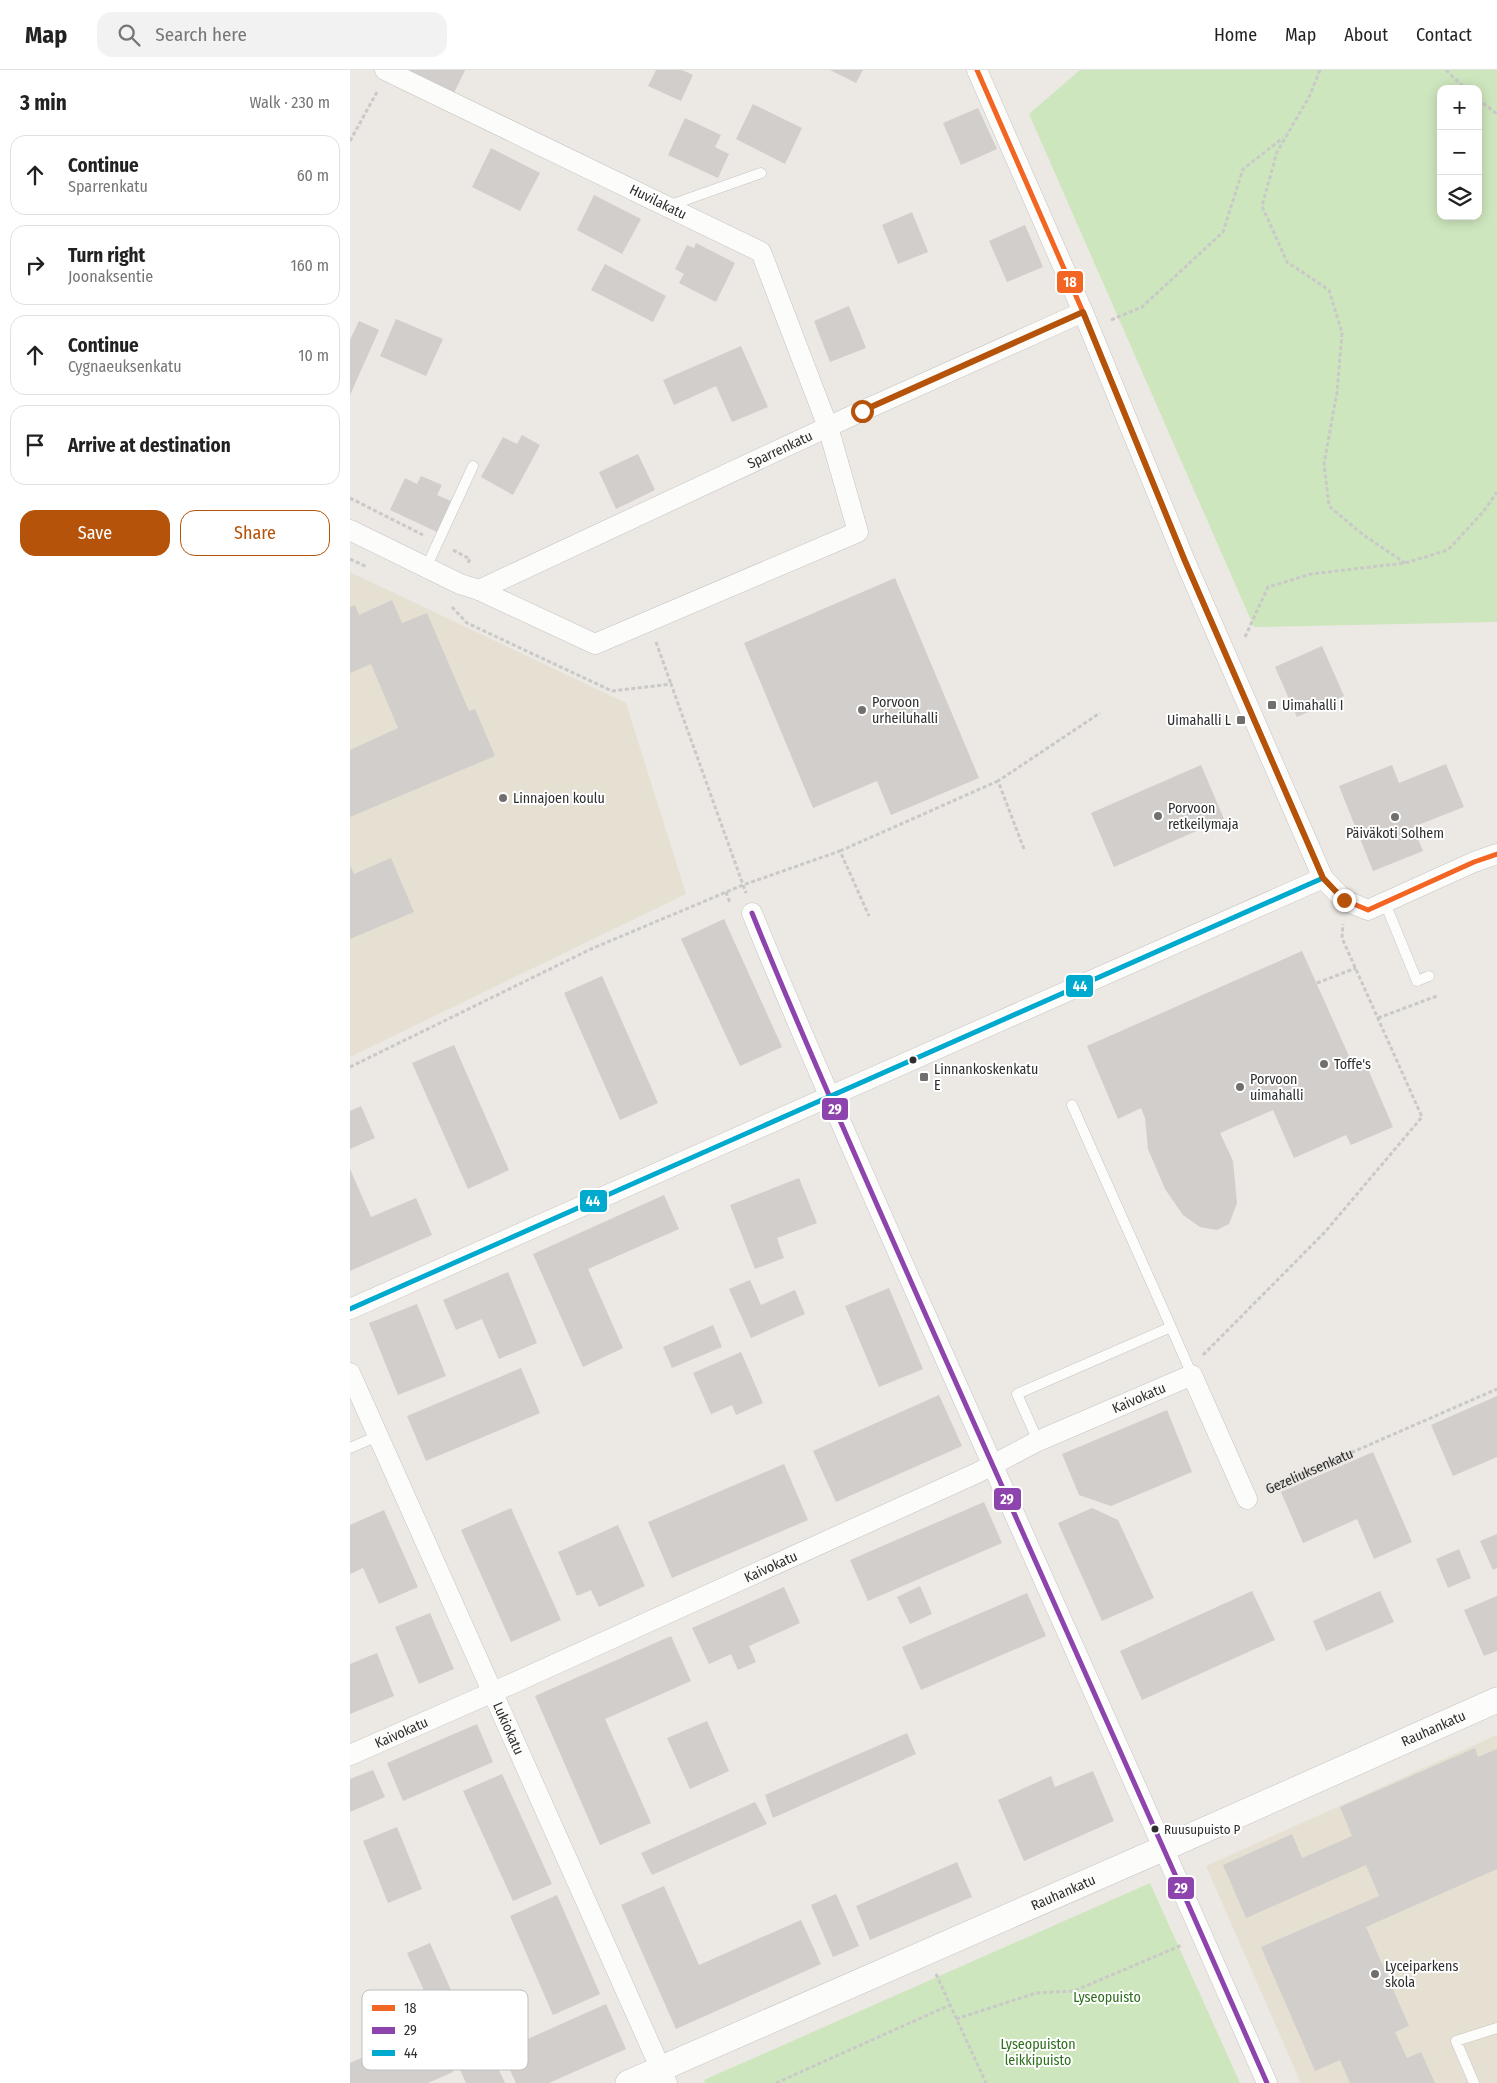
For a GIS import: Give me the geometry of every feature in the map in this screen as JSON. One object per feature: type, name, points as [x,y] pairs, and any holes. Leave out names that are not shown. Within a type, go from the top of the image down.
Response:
[{"type":"street","points":[[977,70],[1083,312],[1185,561],[1323,878],[1344,900],[1368,910],[1474,862],[1497,854]]},
{"type":"street","name":"Huvilakatu","points":[[387,71],[761,252],[828,427],[858,532],[648,621]]},
{"type":"street","name":"Sparrenkatu","points":[[479,590],[828,427],[1083,312]]},
{"type":"street","points":[[350,530],[460,584],[479,590],[594,644],[648,621]]},
{"type":"street","points":[[350,1309],[1323,878]]},
{"type":"street","points":[[752,912],[829,1098],[1267,2083]]},
{"type":"street","name":"Lukiokatu","points":[[350,1373],[664,2076]]},
{"type":"street","points":[[1192,1375],[1247,1498]]},
{"type":"street","name":"Kaivokatu","points":[[350,1755],[492,1693],[992,1466],[1038,1441],[1192,1375]]},
{"type":"street","name":"Rauhankatu","points":[[628,2083],[664,2076],[926,1953],[1497,1700]]},
{"type":"lane","points":[[667,206],[761,172]]},
{"type":"lane","points":[[426,568],[473,466]]},
{"type":"lane","points":[[1385,903],[1417,981],[1429,976]]},
{"type":"lane","points":[[1072,1105],[1192,1375]]},
{"type":"lane","points":[[1038,1441],[1018,1394],[1171,1327]]},
{"type":"lane","points":[[350,1448],[378,1436]]},
{"type":"lane","points":[[1474,2083],[1456,2041],[1497,2028]]},
{"type":"path","points":[[1320,70],[1309,97],[1277,152],[1262,206],[1287,262],[1329,290],[1342,333],[1337,392],[1324,464],[1329,506],[1362,534],[1405,563]]},
{"type":"path","points":[[1446,70],[1462,85]]},
{"type":"path","points":[[350,142],[387,71]]},
{"type":"path","points":[[1482,102],[1497,114]]},
{"type":"path","points":[[1107,322],[1142,306],[1223,232],[1243,168],[1286,136]]},
{"type":"path","points":[[1240,629],[1244,638],[1268,587],[1311,574],[1405,563],[1448,550],[1483,512],[1497,492]]},
{"type":"path","points":[[450,605],[467,623],[612,691],[671,684]]},
{"type":"path","points":[[648,621],[752,912]]},
{"type":"path","points":[[350,1067],[590,949],[743,884],[840,852],[998,781],[1100,713]]},
{"type":"path","points":[[998,781],[1024,849]]},
{"type":"path","points":[[840,852],[869,916]]},
{"type":"path","points":[[1192,1375],[1201,1356],[1324,1232],[1422,1117],[1342,938],[1344,900]]},
{"type":"path","points":[[1317,983],[1356,968]]},
{"type":"path","points":[[1378,1018],[1437,996]]},
{"type":"path","name":"Gezeliuksenkatu","points":[[1247,1498],[1497,1389]]},
{"type":"path","points":[[956,2019],[1036,1993],[1074,1991],[1185,1944]]},
{"type":"path","points":[[926,1953],[986,2083]]},
{"type":"path","points":[[776,2083],[950,2005]]},
{"type":"shaded area","name":"Linnajoen koulu","points":[[350,572],[626,703],[686,894],[350,1057]]},
{"type":"shaded area","name":"Lyceiparkens skola","points":[[1497,1735],[1497,2083],[1301,2083],[1206,1866]]},
{"type":"green space","points":[[1080,70],[1497,70],[1497,622],[1254,627],[1029,114]]},
{"type":"green space","name":"Lyseopuisto","points":[[1150,1883],[1240,2083],[705,2083],[704,2080]]},
{"type":"building","points":[[407,70],[465,70],[454,93]]},
{"type":"building","points":[[656,70],[682,70],[693,75],[681,101],[648,86]]},
{"type":"building","points":[[830,70],[863,70],[856,83]]},
{"type":"building","points":[[753,104],[802,128],[785,164],[736,139]]},
{"type":"building","points":[[978,108],[997,149],[961,165],[943,123]]},
{"type":"building","points":[[685,118],[721,135],[715,147],[729,154],[718,178],[668,155]]},
{"type":"building","points":[[491,148],[540,173],[520,211],[472,187]]},
{"type":"building","points":[[594,195],[641,219],[622,254],[577,230]]},
{"type":"building","points":[[912,212],[928,252],[898,264],[882,225]]},
{"type":"building","points":[[1025,225],[1043,267],[1007,282],[989,241]]},
{"type":"building","points":[[696,243],[735,263],[716,302],[679,283],[684,274],[675,269],[687,245],[694,248]]},
{"type":"building","points":[[605,264],[666,296],[653,322],[591,290]]},
{"type":"building","points":[[849,306],[866,348],[830,362],[814,321]]},
{"type":"building","points":[[396,319],[443,339],[426,376],[380,356]]},
{"type":"building","points":[[359,321],[379,330],[350,395],[350,340]]},
{"type":"building","points":[[741,346],[768,407],[732,422],[716,386],[674,405],[663,380]]},
{"type":"building","points":[[522,435],[540,445],[513,495],[481,477],[503,437],[517,444]]},
{"type":"building","points":[[638,454],[655,490],[616,509],[599,472]]},
{"type":"building","points":[[421,476],[442,485],[437,495],[451,501],[437,532],[390,510],[405,478],[417,484]]},
{"type":"building","name":"Porvoon urheiluhalli","points":[[895,578],[979,778],[891,815],[877,781],[813,808],[744,643]]},
{"type":"building","points":[[392,600],[402,623],[427,613],[469,711],[475,709],[495,756],[350,817],[350,750],[398,728],[371,664],[350,673],[350,607],[355,605],[359,615]]},
{"type":"building","points":[[1322,646],[1344,696],[1297,717],[1275,667]]},
{"type":"building","name":"Päiväkoti Solhem","points":[[1446,764],[1464,807],[1413,827],[1423,851],[1373,871],[1339,786],[1392,765],[1399,783]]},
{"type":"building","name":"Porvoon retkeilymaja","points":[[1201,765],[1224,819],[1114,867],[1091,813]]},
{"type":"building","points":[[391,858],[414,912],[350,939],[350,865],[354,874]]},
{"type":"building","points":[[724,919],[782,1047],[740,1066],[681,939]]},
{"type":"building","name":"Porvoon uimahalli","points":[[1302,951],[1353,1065],[1364,1060],[1393,1127],[1351,1145],[1346,1135],[1294,1158],[1273,1110],[1220,1133],[1233,1161],[1237,1203],[1229,1224],[1217,1230],[1200,1227],[1183,1215],[1165,1189],[1148,1149],[1145,1118],[1141,1108],[1118,1119],[1087,1046]]},
{"type":"building","points":[[602,976],[658,1103],[620,1120],[564,993]]},
{"type":"building","points":[[454,1045],[509,1170],[468,1189],[412,1063]]},
{"type":"building","points":[[361,1106],[375,1138],[350,1149],[350,1111]]},
{"type":"building","points":[[350,1169],[371,1217],[416,1198],[432,1235],[350,1271]]},
{"type":"building","points":[[799,1178],[817,1223],[777,1238],[784,1258],[755,1269],[730,1205]]},
{"type":"building","points":[[664,1195],[679,1229],[588,1269],[623,1348],[583,1367],[533,1254]]},
{"type":"building","points":[[508,1272],[537,1343],[499,1359],[482,1319],[456,1330],[443,1300]]},
{"type":"building","points":[[750,1280],[761,1305],[795,1290],[805,1314],[751,1338],[729,1289]]},
{"type":"building","points":[[889,1288],[923,1369],[879,1387],[845,1306]]},
{"type":"building","points":[[417,1304],[446,1376],[398,1395],[369,1323]]},
{"type":"building","points":[[713,1325],[722,1347],[672,1368],[663,1347]]},
{"type":"building","points":[[741,1352],[763,1403],[736,1415],[732,1405],[711,1414],[693,1373]]},
{"type":"building","points":[[521,1368],[540,1413],[426,1461],[407,1416]]},
{"type":"building","points":[[939,1395],[962,1446],[836,1502],[813,1451]]},
{"type":"building","points":[[1497,1396],[1497,1457],[1453,1476],[1431,1425]]},
{"type":"building","points":[[1167,1410],[1192,1472],[1111,1506],[1079,1495],[1062,1454]]},
{"type":"building","points":[[1373,1452],[1412,1542],[1374,1559],[1357,1519],[1303,1543],[1281,1492]]},
{"type":"building","points":[[784,1464],[808,1520],[672,1578],[648,1522]]},
{"type":"building","points":[[984,1502],[1002,1543],[868,1601],[850,1560]]},
{"type":"building","points":[[511,1508],[561,1620],[511,1642],[461,1530]]},
{"type":"building","points":[[1092,1508],[1118,1520],[1154,1598],[1102,1621],[1058,1523]]},
{"type":"building","points":[[384,1510],[418,1587],[379,1604],[363,1568],[350,1574],[350,1525]]},
{"type":"building","points":[[618,1525],[645,1586],[599,1607],[591,1590],[577,1596],[558,1552]]},
{"type":"building","points":[[1497,1534],[1497,1568],[1493,1570],[1480,1541]]},
{"type":"building","points":[[1459,1549],[1471,1578],[1448,1588],[1436,1559]]},
{"type":"building","points":[[920,1586],[932,1614],[910,1624],[897,1597]]},
{"type":"building","points":[[784,1587],[800,1623],[749,1646],[756,1662],[738,1670],[731,1654],[709,1664],[692,1628]]},
{"type":"building","points":[[1252,1591],[1275,1640],[1142,1700],[1120,1651]]},
{"type":"building","points":[[1380,1591],[1394,1622],[1326,1651],[1313,1621]]},
{"type":"building","points":[[1027,1593],[1046,1636],[921,1690],[902,1647]]},
{"type":"building","points":[[1497,1596],[1497,1651],[1484,1656],[1464,1610]]},
{"type":"building","points":[[430,1613],[454,1669],[419,1684],[395,1627]]},
{"type":"building","points":[[671,1636],[691,1681],[605,1719],[651,1823],[600,1845],[535,1696]]},
{"type":"building","points":[[377,1653],[394,1696],[350,1714],[350,1664]]},
{"type":"building","points":[[707,1721],[729,1771],[690,1789],[667,1738]]},
{"type":"building","points":[[477,1724],[493,1762],[403,1801],[387,1763]]},
{"type":"building","points":[[907,1733],[916,1754],[773,1818],[765,1795]]},
{"type":"building","points":[[1475,1748],[1478,1757],[1497,1749],[1497,1869],[1366,1927],[1409,2026],[1395,2032],[1407,2058],[1421,2052],[1435,2083],[1350,2083],[1340,2060],[1315,2071],[1261,1947],[1379,1896],[1366,1865],[1246,1918],[1223,1865],[1292,1834],[1302,1858],[1352,1836],[1340,1807]]},
{"type":"building","points":[[373,1770],[385,1797],[350,1812],[350,1779]]},
{"type":"building","points":[[1093,1771],[1114,1821],[1024,1861],[998,1800],[1051,1776],[1055,1787]]},
{"type":"building","points":[[502,1774],[552,1884],[513,1901],[463,1791]]},
{"type":"building","points":[[755,1802],[767,1824],[652,1875],[641,1853]]},
{"type":"building","points":[[397,1827],[422,1889],[388,1903],[363,1841]]},
{"type":"building","points":[[957,1862],[972,1897],[870,1940],[856,1906]]},
{"type":"building","points":[[664,1886],[699,1965],[801,1920],[821,1964],[676,2029],[621,1905]]},
{"type":"building","points":[[836,1894],[859,1946],[833,1957],[811,1905]]},
{"type":"building","points":[[557,1895],[600,1994],[553,2015],[510,1916]]},
{"type":"building","points":[[430,1943],[451,1990],[424,1990],[407,1953]]},
{"type":"building","points":[[606,2004],[626,2049],[549,2083],[516,2083],[510,2070],[528,2070],[528,2039]]},
{"type":"building","points":[[362,2058],[362,2070],[452,2070],[453,2072],[428,2083],[350,2083],[350,2063]]},
{"type":"building","points":[[460,2070],[499,2070],[505,2083],[466,2083]]},
{"type":"transit line","name":"18","points":[[977,70],[1083,312],[1185,561],[1323,878],[1344,900],[1368,910],[1474,862],[1497,854]]},
{"type":"transit line","name":"44","points":[[350,1309],[1323,878]]},
{"type":"transit line","name":"29","points":[[752,913],[856,1157],[1267,2083]]},
{"type":"place","name":"Uimahalli I","points":[[1272,705]]},
{"type":"place","name":"Porvoon urheiluhalli","points":[[862,710]]},
{"type":"place","name":"Uimahalli L","points":[[1241,720]]},
{"type":"place","name":"Linnajoen koulu","points":[[503,798]]},
{"type":"place","name":"Porvoon retkeilymaja","points":[[1158,816]]},
{"type":"place","name":"Päiväkoti Solhem","points":[[1395,817]]},
{"type":"place","name":"Toffe's","points":[[1324,1064]]},
{"type":"place","name":"Linnankoskenkatu E","points":[[924,1077]]},
{"type":"place","name":"Porvoon uimahalli","points":[[1240,1087]]},
{"type":"place","name":"Ruusupuisto P","points":[[1155,1829]]},
{"type":"place","name":"Lyceiparkens skola","points":[[1375,1974]]},
{"type":"route","points":[[862,411],[1083,312],[1185,561],[1323,878],[1344,900]]},
{"type":"park label","name":"Lyseopuiston leikkipuisto","points":[[1038,2052]]}]
